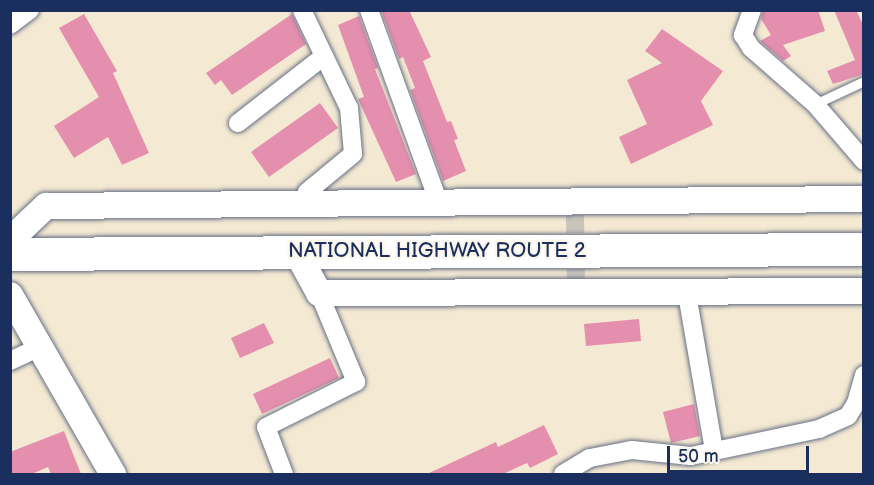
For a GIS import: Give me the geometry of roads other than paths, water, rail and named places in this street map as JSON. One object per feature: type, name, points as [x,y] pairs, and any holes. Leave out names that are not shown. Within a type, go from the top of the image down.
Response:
[{"type":"highway","name":"NATIONAL HIGHWAY ROUTE 2","points":[[10,254],[864,249]]},
{"type":"street","points":[[10,25],[30,10]]},
{"type":"street","points":[[302,10],[349,108],[353,154],[307,192]]},
{"type":"street","points":[[369,10],[438,201]]},
{"type":"street","points":[[752,10],[743,35],[751,48],[815,104],[864,161]]},
{"type":"street","points":[[238,123],[324,56]]},
{"type":"street","points":[[10,240],[46,206],[438,201],[575,208],[864,199]]},
{"type":"street","points":[[284,474],[266,427],[356,382],[319,293],[296,251]]},
{"type":"street","points":[[319,293],[575,288],[687,294],[864,291]]},
{"type":"street","points":[[687,294],[714,451]]},
{"type":"street","points":[[10,295],[42,346],[113,474]]},
{"type":"street","points":[[10,361],[42,346]]},
{"type":"street","points":[[563,474],[590,458],[632,450],[692,456],[819,429],[848,416],[856,403],[864,375]]},
{"type":"lane","points":[[815,104],[864,81]]},
{"type":"tunnel","points":[[575,215],[576,283]]}]
